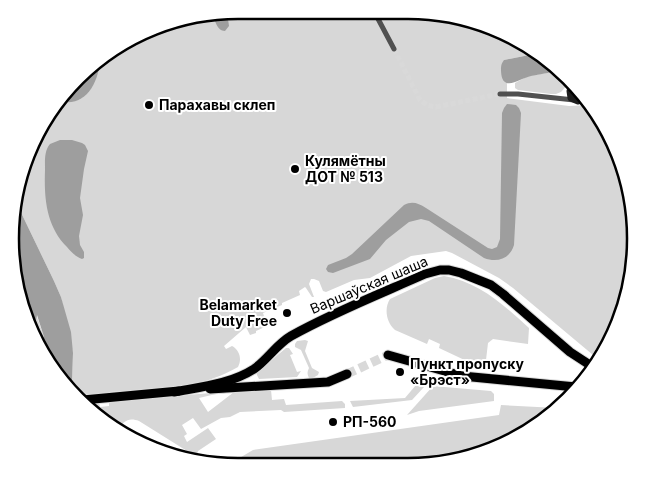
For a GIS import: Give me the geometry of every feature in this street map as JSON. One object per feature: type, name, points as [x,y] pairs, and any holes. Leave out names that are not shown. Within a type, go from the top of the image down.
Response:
[{"type":"highway","name":"Варшаўская шаша","points":[[174,392],[240,376],[259,365],[288,338],[324,319],[425,274],[445,270],[461,273],[491,285],[570,352],[588,364]]},
{"type":"highway","points":[[388,355],[462,376],[570,386]]},
{"type":"highway","name":"Варшаўская шаша","points":[[89,400],[328,382],[346,374]]},
{"type":"street","points":[[378,19],[394,49]]},
{"type":"street","points":[[562,100],[570,90]]},
{"type":"street","points":[[500,94],[518,94],[562,100],[577,99]]},
{"type":"shaded area","points":[[224,19],[422,19],[464,26],[505,41],[529,55],[504,60],[507,98],[569,106],[582,105],[598,129],[611,154],[620,182],[627,224],[627,253],[620,295],[611,323],[593,355],[499,278],[446,251],[411,256],[370,278],[354,280],[326,292],[323,291],[319,281],[311,279],[309,284],[314,297],[305,287],[299,291],[300,295],[263,313],[267,326],[250,335],[246,327],[224,346],[226,349],[232,346],[240,355],[238,367],[226,373],[201,382],[175,387],[135,392],[110,392],[110,394],[86,396],[72,382],[73,353],[61,297],[21,212],[26,182],[35,154],[56,116],[73,94],[94,73],[116,56],[141,41],[182,26]]},
{"type":"shaded area","points":[[228,19],[229,26],[225,31],[222,31],[215,20]]},
{"type":"shaded area","points":[[529,55],[551,72],[508,83],[502,78],[501,65],[504,60]]},
{"type":"shaded area","points":[[99,69],[94,84],[84,97],[77,101],[68,102],[83,83]]},
{"type":"shaded area","points":[[551,72],[566,86],[556,94],[518,90],[515,88],[515,83],[528,76]]},
{"type":"shaded area","points":[[507,104],[516,105],[521,113],[514,245],[506,257],[498,260],[484,258],[429,221],[421,219],[409,222],[386,240],[370,259],[333,273],[328,272],[326,269],[328,265],[352,254],[404,205],[410,203],[423,206],[488,248],[497,247],[500,239],[502,113]]},
{"type":"shaded area","points":[[60,140],[72,140],[82,143],[88,151],[80,198],[83,215],[79,236],[80,245],[84,252],[84,258],[82,259],[77,257],[60,239],[51,221],[46,201],[46,153],[50,144]]},
{"type":"shaded area","points":[[21,212],[61,297],[71,332],[73,353],[72,382],[44,341],[37,315],[35,324],[26,295],[19,253]]},
{"type":"shaded area","points":[[444,276],[469,283],[510,311],[529,328],[528,344],[493,339],[488,343],[486,360],[480,364],[473,364],[439,348],[440,344],[429,339],[427,344],[395,330],[387,315],[390,299],[435,278]]},
{"type":"shaded area","points":[[36,314],[44,341],[41,336],[35,323]]},
{"type":"shaded area","points":[[297,341],[308,341],[305,351],[312,368],[319,372],[318,375],[311,379],[308,375],[309,368],[301,350],[295,347]]},
{"type":"shaded area","points":[[286,348],[289,348],[293,354],[290,355],[297,372],[301,371],[297,377],[259,379],[256,373]]},
{"type":"shaded area","points":[[416,385],[424,387],[412,400],[353,407],[350,401],[405,398]]},
{"type":"shaded area","points":[[433,386],[491,391],[494,394],[494,401],[419,411],[407,415]]},
{"type":"shaded area","points":[[271,390],[272,400],[284,399],[286,405],[342,401],[345,404],[345,408],[284,412],[281,410],[240,412],[230,417],[221,418],[201,429],[193,418],[182,425],[187,434],[184,436],[187,442],[208,428],[216,439],[198,451],[197,454],[190,453],[139,421],[132,419],[122,425],[92,403],[99,402],[100,407],[109,406],[109,402],[221,392],[226,394],[199,398],[208,412],[234,392]]},
{"type":"shaded area","points":[[501,405],[548,408],[505,436],[478,447],[450,454],[422,458],[240,458],[253,450],[499,415]]},
{"type":"tunnel","points":[[394,49],[420,100],[427,105],[436,107],[500,94]]},
{"type":"tunnel","points":[[347,374],[388,355]]},
{"type":"place","name":"Парахавы склеп","points":[[149,105]]},
{"type":"place","name":"Кулямётны ДОТ № 513","points":[[295,169]]},
{"type":"place","name":"Belamarket Duty Free","points":[[287,313]]},
{"type":"place","name":"Пункт пропуску «Брэст»","points":[[400,372]]},
{"type":"place","name":"РП-560","points":[[333,422]]}]
